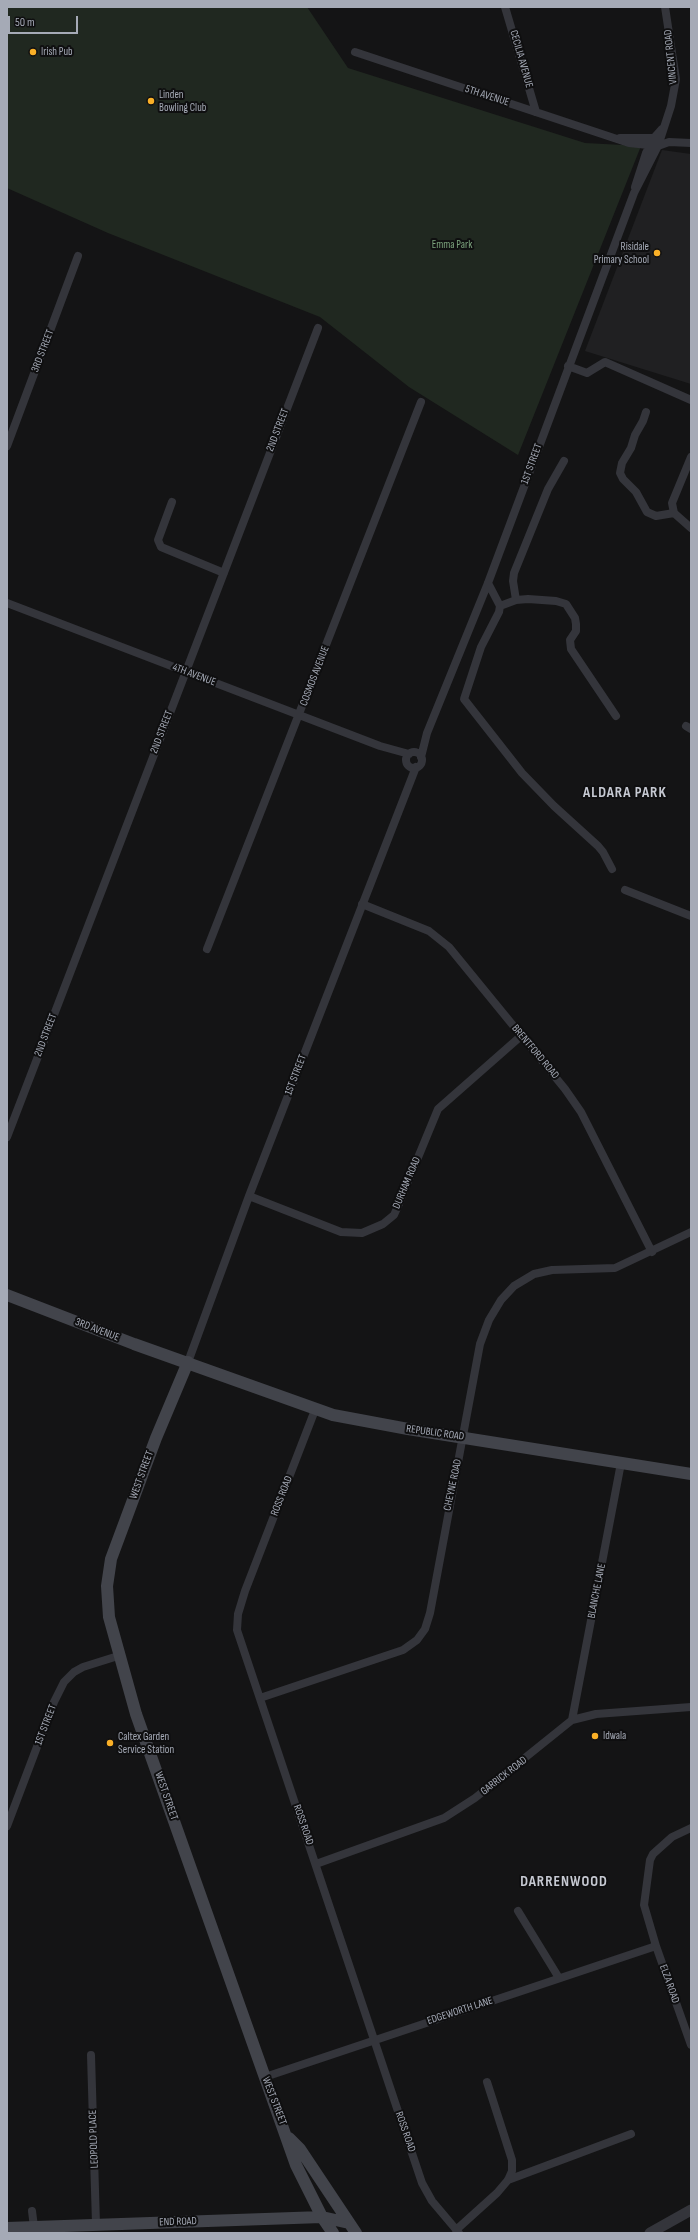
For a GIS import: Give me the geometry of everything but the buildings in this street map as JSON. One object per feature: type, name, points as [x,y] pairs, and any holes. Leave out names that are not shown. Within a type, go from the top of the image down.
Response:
[{"type":"main road","name":"3RD AVENUE","points":[[7,1295],[134,1344],[188,1362]]},
{"type":"main road","name":"REPUBLIC ROAD","points":[[188,1362],[315,1410],[362,1421],[691,1474]]},
{"type":"main road","name":"WEST STREET","points":[[188,1362],[156,1438],[109,1565],[106,1592],[108,1612],[118,1656],[136,1714],[265,2077],[288,2137],[300,2175],[322,2217],[333,2233]]},
{"type":"main road","name":"WEST STREET","points":[[288,2137],[300,2149],[356,2233]]},
{"type":"main road","name":"END ROAD","points":[[7,2228],[322,2217],[349,2223]]},
{"type":"street","name":"CECILIA AVENUE","points":[[505,7],[536,112]]},
{"type":"street","name":"VINCENT ROAD","points":[[656,142],[671,106],[676,79],[665,7]]},
{"type":"street","name":"5TH AVENUE","points":[[355,52],[619,138],[656,142],[691,143]]},
{"type":"street","name":"1ST STREET","points":[[188,1362],[249,1196],[406,788],[416,767],[421,762],[427,734],[488,583],[568,366],[634,193],[656,142]]},
{"type":"street","name":"3RD STREET","points":[[7,446],[78,256]]},
{"type":"street","name":"2ND STREET","points":[[7,1137],[318,328]]},
{"type":"street","points":[[568,366],[587,373],[605,362],[691,400]]},
{"type":"street","name":"COSMOS AVENUE","points":[[207,949],[300,715],[421,402]]},
{"type":"street","points":[[646,412],[635,435],[631,448],[622,463],[620,473],[623,479],[636,492],[647,512],[656,516],[674,513]]},
{"type":"street","points":[[691,457],[673,498],[672,508],[674,513],[691,528]]},
{"type":"street","points":[[516,600],[513,581],[514,573],[548,489],[564,461]]},
{"type":"street","points":[[172,502],[158,540],[161,547],[224,573]]},
{"type":"street","points":[[488,583],[500,606]]},
{"type":"street","points":[[612,869],[598,846],[554,806],[522,773],[464,699],[481,647],[500,606],[516,600],[561,601],[569,607],[576,624],[576,631],[570,640],[571,649],[616,716]]},
{"type":"street","name":"4TH AVENUE","points":[[7,603],[409,758]]},
{"type":"street","name":"1ST STREET","points":[[406,788],[409,758],[427,734]]},
{"type":"street","points":[[409,758],[421,757]]},
{"type":"street","points":[[409,758],[416,767]]},
{"type":"street","points":[[625,890],[691,916]]},
{"type":"street","name":"BRENTFORD ROAD","points":[[362,904],[435,934],[449,947],[565,1089],[581,1112],[652,1252]]},
{"type":"street","name":"DURHAM ROAD","points":[[249,1196],[341,1232],[362,1233],[383,1224],[394,1215],[438,1108],[521,1036]]},
{"type":"street","name":"CHEYNE ROAD","points":[[260,1698],[403,1650],[421,1635],[430,1613],[480,1344],[493,1313],[501,1300],[514,1286],[525,1278],[543,1271],[608,1270],[652,1252],[691,1232]]},
{"type":"street","name":"ROSS ROAD","points":[[315,1410],[238,1614],[237,1630],[422,2183],[432,2201],[457,2231]]},
{"type":"street","name":"BLANCHE LANE","points":[[572,1720],[622,1463]]},
{"type":"street","name":"1ST STREET","points":[[7,1826],[54,1702],[67,1679],[82,1667],[118,1656]]},
{"type":"street","name":"GARRICK ROAD","points":[[316,1864],[444,1818],[475,1798],[572,1720],[596,1714],[691,1707]]},
{"type":"street","name":"ELZA ROAD","points":[[691,1828],[666,1841],[657,1849],[650,1860],[644,1905],[656,1946],[687,2024],[691,2045]]},
{"type":"street","points":[[518,1912],[559,1978]]},
{"type":"street","name":"EDGEWORTH LANE","points":[[265,2077],[374,2039],[656,1946]]},
{"type":"street","name":"LEOPOLD PLACE","points":[[91,2055],[96,2224]]},
{"type":"street","points":[[457,2231],[508,2180],[512,2171],[512,2160],[487,2082]]},
{"type":"street","points":[[508,2180],[631,2134]]},
{"type":"street","points":[[650,2233],[691,2210]]},
{"type":"street","points":[[32,2211],[34,2227]]},
{"type":"shaded area","name":"Risidale Primary School","points":[[662,150],[691,154],[691,384],[585,351]]},
{"type":"green space","name":"Emma Park","points":[[7,7],[307,7],[348,68],[585,143],[641,146],[518,455],[409,387],[320,317],[108,233],[7,188]]},
{"type":"place","name":"Irish Pub","points":[[33,52]]},
{"type":"place","name":"Linden Bowling Club","points":[[151,101]]},
{"type":"place","name":"Risidale Primary School","points":[[657,253]]},
{"type":"place","name":"Idwala","points":[[595,1736]]},
{"type":"place","name":"Caltex Garden Service Station","points":[[110,1743]]},
{"type":"district","name":"ALDARA PARK","points":[[625,793]]},
{"type":"district","name":"DARRENWOOD","points":[[564,1882]]}]
